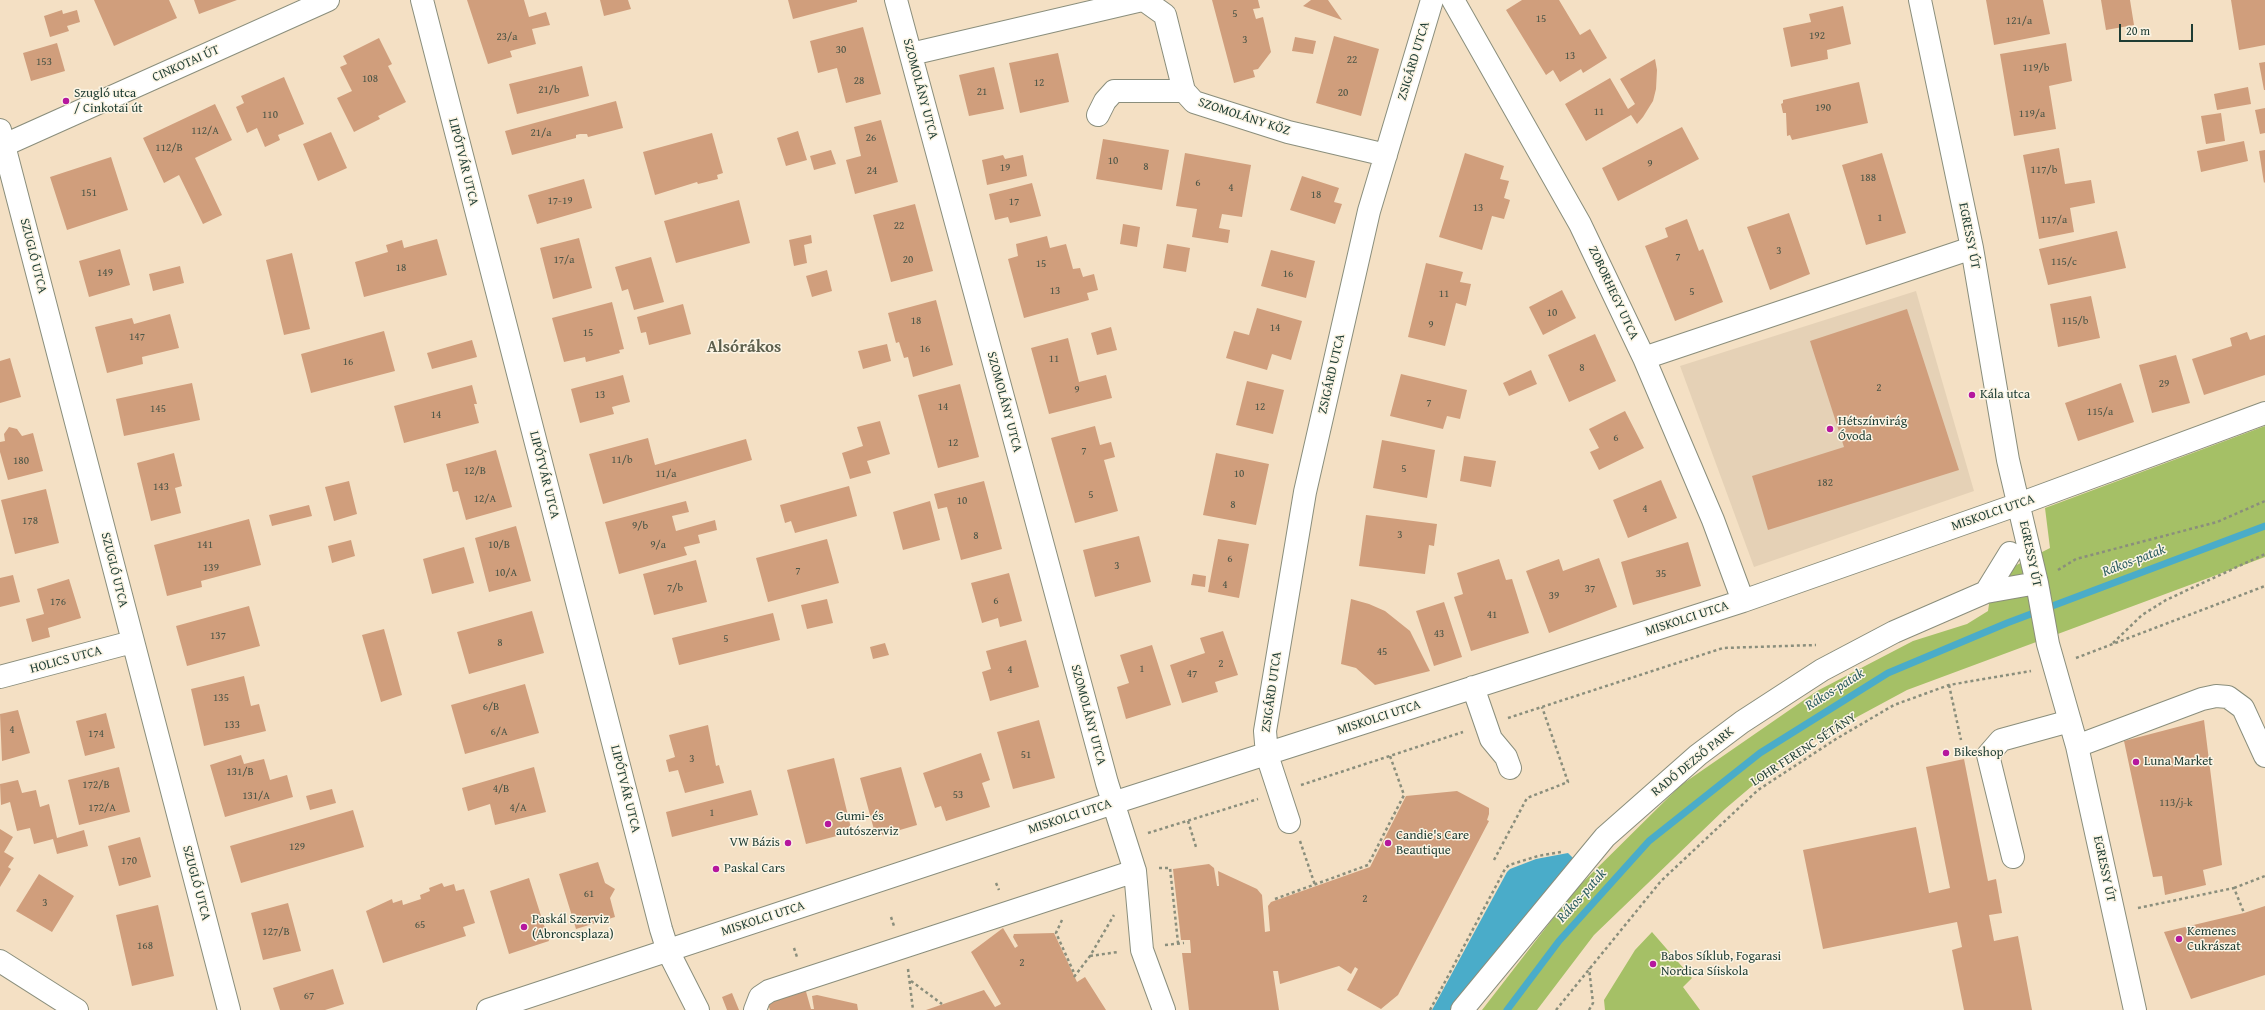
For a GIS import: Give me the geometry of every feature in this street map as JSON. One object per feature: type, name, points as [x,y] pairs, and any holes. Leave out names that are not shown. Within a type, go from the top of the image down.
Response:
[{"type":"street","name":"CINKOTAI ÚT","points":[[1,141],[328,0]]},
{"type":"street","name":"LIPÓTVÁR UTCA","points":[[422,0],[668,951],[698,1010]]},
{"type":"street","name":"SZOMOLÁNY UTCA","points":[[896,0],[1113,803],[1135,871],[1142,950],[1164,1010]]},
{"type":"street","name":"SZOMOLÁNY KÖZ","points":[[911,54],[1143,0],[1165,16],[1184,91],[1194,102],[1288,132],[1386,155]]},
{"type":"street","name":"ZSIGÁRD UTCA","points":[[1294,829],[1279,792],[1267,755],[1264,731],[1305,492],[1369,211],[1432,0]]},
{"type":"street","name":"ZOBORHEGY UTCA","points":[[1453,0],[1580,224],[1644,358],[1714,520],[1743,601]]},
{"type":"street","name":"EGRESSY ÚT","points":[[1920,0],[1972,248],[2006,451],[2037,586],[2053,667],[2077,746],[2136,1010]]},
{"type":"street","points":[[1098,115],[1105,100],[1114,91],[1184,91]]},
{"type":"street","name":"SZUGLÓ UTCA","points":[[1,141],[229,1010]]},
{"type":"street","points":[[1644,358],[1972,248]]},
{"type":"street","name":"MISKOLCI UTCA","points":[[488,1010],[1113,803],[1267,755],[1473,687],[1743,601],[2019,504],[2265,413]]},
{"type":"street","points":[[1986,592],[2010,553]]},
{"type":"street","name":"RADÓ DEZSŐ PARK","points":[[1462,1010],[1584,862],[1618,824],[1698,755],[1742,722],[1822,670],[1877,640],[1986,592],[2037,586]]},
{"type":"street","name":"HOLICS UTCA","points":[[0,677],[132,642]]},
{"type":"street","points":[[1473,687],[1491,739],[1506,757],[1510,768]]},
{"type":"street","points":[[2077,746],[2202,699],[2216,696],[2228,697],[2243,708],[2265,756]]},
{"type":"street","points":[[2013,857],[1988,755],[2000,740],[2070,721]]},
{"type":"street","points":[[755,1010],[760,998],[769,991],[1135,871]]},
{"type":"street","points":[[0,961],[77,1010]]},
{"type":"path","points":[[2037,586],[2076,559],[2217,522],[2265,501]]},
{"type":"path","points":[[2112,643],[2142,615],[2166,600],[2265,554]]},
{"type":"path","name":"LOHR FERENC SÉTÁNY","points":[[1556,1010],[1589,967],[1661,881],[1758,790],[1836,739],[1894,705],[1949,685],[2053,667],[2112,643],[2265,586]]},
{"type":"path","points":[[1125,841],[1724,648],[1817,645]]},
{"type":"path","points":[[1949,685],[1961,740]]},
{"type":"path","points":[[1494,860],[1527,798],[1568,782],[1542,707]]},
{"type":"path","points":[[1275,899],[1368,865],[1404,795],[1390,756]]},
{"type":"path","points":[[1188,821],[1196,847]]},
{"type":"path","points":[[1294,829],[1315,884]]},
{"type":"path","points":[[1430,1010],[1500,877],[1509,865],[1538,856],[1568,851],[1584,862]]},
{"type":"path","points":[[1170,868],[1178,943]]},
{"type":"path","points":[[2114,914],[2234,888],[2265,876]]},
{"type":"path","points":[[2234,888],[2244,913]]},
{"type":"path","points":[[1056,897],[1063,917],[1056,933],[1075,976],[1090,956],[1115,915]]},
{"type":"path","points":[[1588,1010],[1593,1003],[1589,967]]},
{"type":"path","points":[[910,981],[942,1004]]},
{"type":"shaded area","name":"Hétszínvirág Óvoda","points":[[1916,291],[1974,491],[1754,567],[1680,366]]},
{"type":"green space","points":[[2265,426],[2265,557],[1907,690],[1792,752],[1725,809],[1594,935],[1537,1010],[1482,1010],[1575,890],[1681,785],[1817,691],[1913,641],[1967,624],[1988,611],[1993,577],[2050,548],[2045,508]]},
{"type":"green space","name":"Babos Síklub, Fogarasi Nordica Síiskola","points":[[1652,932],[1692,978],[1683,987],[1700,1010],[1605,1010],[1604,1000],[1635,950]]},
{"type":"water","points":[[1568,853],[1575,860],[1451,1010],[1432,1010],[1507,872],[1510,869],[1536,859]]},
{"type":"building","points":[[94,0],[169,0],[177,18],[114,46]]},
{"type":"building","points":[[194,0],[237,0],[199,14]]},
{"type":"building","points":[[467,0],[524,0],[529,17],[546,12],[550,25],[532,29],[536,44],[510,51],[512,57],[488,64]]},
{"type":"building","points":[[600,0],[628,0],[631,9],[604,16]]},
{"type":"building","points":[[788,0],[857,0],[857,2],[793,19]]},
{"type":"building","points":[[1212,0],[1258,0],[1260,8],[1253,9],[1256,19],[1263,17],[1271,52],[1258,69],[1253,70],[1255,77],[1234,83]]},
{"type":"building","points":[[1311,0],[1328,0],[1342,20],[1303,6]]},
{"type":"building","points":[[1522,0],[1559,0],[1580,35],[1590,29],[1607,58],[1583,73],[1581,69],[1560,82],[1553,70],[1546,75],[1506,10]]},
{"type":"building","points":[[1986,0],[2043,0],[2050,34],[1994,45]]},
{"type":"building","points":[[2101,0],[2130,0],[2134,25],[2106,30]]},
{"type":"building","points":[[2231,0],[2265,0],[2265,45],[2239,50]]},
{"type":"building","points":[[1843,6],[1851,44],[1827,50],[1828,59],[1791,67],[1783,28],[1811,22],[1809,14]]},
{"type":"building","points":[[62,10],[63,14],[77,10],[80,22],[67,26],[69,31],[50,37],[44,16]]},
{"type":"building","points":[[863,27],[881,94],[846,103],[837,68],[818,73],[810,41]]},
{"type":"building","points":[[1334,36],[1379,49],[1361,116],[1316,103]]},
{"type":"building","points":[[1295,37],[1316,41],[1313,54],[1292,51]]},
{"type":"building","points":[[379,38],[392,64],[388,66],[406,102],[378,116],[380,119],[354,132],[337,98],[352,91],[340,67],[347,64],[343,56]]},
{"type":"building","points":[[57,43],[65,71],[31,81],[23,53]]},
{"type":"building","points":[[2066,43],[2072,81],[2049,86],[2056,129],[2014,136],[2000,54]]},
{"type":"building","points":[[1058,53],[1069,102],[1020,113],[1009,63]]},
{"type":"building","points":[[1655,59],[1657,70],[1656,89],[1653,101],[1643,117],[1637,124],[1631,115],[1586,141],[1565,104],[1610,78],[1628,109],[1635,104],[1620,79]]},
{"type":"building","points":[[2265,62],[2265,90],[2264,90],[2259,63]]},
{"type":"building","points":[[582,66],[589,96],[517,114],[509,84]]},
{"type":"building","points":[[994,67],[1004,109],[969,116],[959,75]]},
{"type":"building","points":[[284,77],[304,124],[278,135],[280,140],[265,147],[257,128],[247,133],[236,107],[244,103],[241,96]]},
{"type":"building","points":[[1859,82],[1868,123],[1792,140],[1790,135],[1787,136],[1786,113],[1783,113],[1781,104],[1783,103],[1783,100]]},
{"type":"building","points":[[2248,87],[2251,104],[2217,110],[2214,94]]},
{"type":"building","points":[[616,101],[623,128],[588,137],[587,134],[580,134],[576,135],[576,138],[512,155],[505,131]]},
{"type":"building","points":[[215,104],[232,140],[195,158],[222,215],[203,224],[179,175],[164,183],[143,138]]},
{"type":"building","points":[[2265,108],[2265,133],[2260,134],[2255,110]]},
{"type":"building","points":[[2221,113],[2225,141],[2206,144],[2201,116]]},
{"type":"building","points":[[881,120],[898,182],[855,194],[846,160],[861,156],[854,127]]},
{"type":"building","points":[[1682,127],[1699,159],[1618,201],[1602,168]]},
{"type":"building","points":[[798,131],[807,160],[786,166],[777,138]]},
{"type":"building","points":[[331,132],[347,168],[318,181],[303,144]]},
{"type":"building","points":[[712,133],[723,173],[717,175],[718,179],[698,184],[697,182],[655,195],[643,152]]},
{"type":"building","points":[[1103,139],[1169,150],[1162,190],[1096,179]]},
{"type":"building","points":[[2244,141],[2248,161],[2201,172],[2197,151]]},
{"type":"building","points":[[2059,148],[2065,184],[2091,180],[2095,203],[2070,208],[2074,232],[2039,239],[2023,155]]},
{"type":"building","points":[[831,150],[836,164],[814,170],[810,156]]},
{"type":"building","points":[[2265,150],[2265,182],[2264,183],[2259,151]]},
{"type":"building","points":[[1185,153],[1251,165],[1242,217],[1222,214],[1219,228],[1230,230],[1228,243],[1192,237],[1197,209],[1176,206]]},
{"type":"building","points":[[1465,153],[1504,166],[1500,179],[1509,181],[1504,198],[1510,200],[1504,219],[1492,216],[1482,250],[1439,237]]},
{"type":"building","points":[[1882,153],[1906,233],[1866,245],[1842,165]]},
{"type":"building","points":[[1003,155],[1005,159],[1023,155],[1027,176],[987,185],[982,160]]},
{"type":"building","points":[[111,157],[128,210],[67,230],[50,177]]},
{"type":"building","points":[[1302,176],[1339,188],[1334,202],[1342,204],[1335,224],[1290,210]]},
{"type":"building","points":[[584,179],[592,208],[537,224],[528,195]]},
{"type":"building","points":[[1032,183],[1041,216],[1010,223],[1008,217],[995,220],[989,194]]},
{"type":"building","points":[[739,200],[750,243],[676,263],[664,221]]},
{"type":"building","points":[[915,204],[933,271],[891,282],[873,215]]},
{"type":"building","points":[[1789,213],[1810,274],[1770,290],[1747,227]]},
{"type":"building","points":[[1687,219],[1699,251],[1703,249],[1723,302],[1675,321],[1645,246],[1668,237],[1665,228]]},
{"type":"building","points":[[1123,224],[1140,227],[1137,247],[1120,244]]},
{"type":"building","points":[[2117,231],[2126,268],[2048,285],[2039,249]]},
{"type":"building","points":[[811,235],[812,243],[804,245],[807,263],[794,266],[789,240]]},
{"type":"building","points":[[1047,236],[1050,248],[1066,244],[1073,269],[1080,268],[1083,277],[1094,274],[1098,290],[1087,293],[1089,300],[1024,318],[1008,259],[1018,256],[1016,244]]},
{"type":"building","points":[[579,238],[592,288],[553,299],[540,248]]},
{"type":"building","points":[[437,239],[447,275],[364,297],[355,262],[388,252],[386,245],[402,240],[404,248]]},
{"type":"building","points":[[1167,244],[1190,248],[1186,272],[1163,268]]},
{"type":"building","points":[[120,249],[130,285],[89,297],[79,261]]},
{"type":"building","points":[[1271,250],[1315,261],[1306,298],[1261,286]]},
{"type":"building","points":[[292,253],[310,329],[284,335],[266,260]]},
{"type":"building","points":[[651,257],[664,302],[634,310],[628,289],[622,291],[615,267]]},
{"type":"building","points":[[1426,263],[1463,272],[1460,282],[1471,284],[1466,306],[1456,303],[1445,346],[1408,337]]},
{"type":"building","points":[[180,266],[184,283],[153,291],[149,274]]},
{"type":"building","points":[[827,270],[832,291],[812,297],[806,276]]},
{"type":"building","points":[[1562,290],[1576,318],[1543,335],[1529,307]]},
{"type":"building","points":[[2091,296],[2100,338],[2058,347],[2050,304]]},
{"type":"building","points":[[936,300],[953,365],[913,377],[908,357],[904,358],[899,342],[896,343],[888,313]]},
{"type":"building","points":[[612,302],[624,349],[619,350],[620,353],[586,362],[585,357],[564,362],[552,318]]},
{"type":"building","points":[[683,304],[691,334],[649,345],[646,332],[641,333],[637,317]]},
{"type":"building","points":[[1257,308],[1302,321],[1291,360],[1272,354],[1267,370],[1226,358],[1234,331],[1249,335]]},
{"type":"building","points":[[1907,309],[1959,470],[1768,530],[1752,476],[1844,447],[1810,341]]},
{"type":"building","points":[[170,314],[179,348],[142,357],[143,364],[107,373],[95,327],[132,318],[134,324]]},
{"type":"building","points":[[1111,327],[1117,350],[1097,355],[1091,333]]},
{"type":"building","points":[[384,331],[395,371],[311,393],[301,354]]},
{"type":"building","points":[[2247,332],[2250,340],[2265,335],[2265,375],[2204,395],[2192,359],[2232,346],[2230,338]]},
{"type":"building","points":[[1595,334],[1616,381],[1569,402],[1548,355]]},
{"type":"building","points":[[1068,338],[1079,382],[1106,375],[1112,398],[1049,414],[1031,348]]},
{"type":"building","points":[[472,340],[477,357],[432,369],[427,353]]},
{"type":"building","points":[[887,344],[891,361],[863,369],[858,351]]},
{"type":"building","points":[[2176,355],[2190,403],[2152,413],[2139,365]]},
{"type":"building","points":[[10,358],[21,397],[0,403],[0,361]]},
{"type":"building","points":[[1531,370],[1537,384],[1509,396],[1503,383]]},
{"type":"building","points":[[1401,374],[1467,390],[1460,419],[1447,416],[1443,429],[1390,416]]},
{"type":"building","points":[[623,375],[630,402],[612,407],[614,414],[580,423],[571,389]]},
{"type":"building","points":[[1247,381],[1284,390],[1273,434],[1236,425]]},
{"type":"building","points":[[192,383],[200,420],[124,436],[116,399]]},
{"type":"building","points":[[2121,383],[2134,422],[2078,441],[2065,403]]},
{"type":"building","points":[[960,384],[979,457],[938,468],[918,395]]},
{"type":"building","points":[[472,385],[477,404],[474,404],[479,423],[404,443],[394,406]]},
{"type":"building","points":[[1625,411],[1644,448],[1599,470],[1590,452],[1599,448],[1589,429]]},
{"type":"building","points":[[880,421],[890,454],[867,461],[871,473],[850,479],[842,453],[863,446],[857,427]]},
{"type":"building","points":[[1095,426],[1100,445],[1111,442],[1115,457],[1104,460],[1118,511],[1075,523],[1051,438]]},
{"type":"building","points":[[9,427],[17,429],[22,436],[33,433],[43,471],[8,480],[0,452],[0,442],[5,441],[4,434]]},
{"type":"building","points":[[648,438],[655,465],[746,439],[752,460],[603,504],[589,454]]},
{"type":"building","points":[[1382,440],[1435,450],[1427,498],[1373,488]]},
{"type":"building","points":[[496,450],[512,507],[466,520],[458,491],[453,492],[446,464]]},
{"type":"building","points":[[174,453],[182,486],[175,488],[181,513],[151,521],[137,463]]},
{"type":"building","points":[[1216,453],[1269,464],[1256,525],[1203,515]]},
{"type":"building","points":[[1464,456],[1496,461],[1491,487],[1460,481]]},
{"type":"building","points":[[1661,480],[1677,518],[1628,538],[1613,500]]},
{"type":"building","points":[[349,481],[357,514],[334,521],[325,487]]},
{"type":"building","points":[[984,481],[1002,549],[961,560],[947,507],[938,509],[934,494]]},
{"type":"building","points":[[849,486],[857,516],[795,533],[791,521],[785,523],[780,505]]},
{"type":"building","points":[[46,489],[59,543],[15,554],[1,500]]},
{"type":"building","points":[[686,501],[689,512],[672,516],[676,531],[715,520],[717,530],[698,535],[700,543],[684,547],[687,555],[619,574],[605,522]]},
{"type":"building","points":[[930,501],[940,540],[903,550],[893,512]]},
{"type":"building","points":[[309,505],[312,516],[272,526],[269,515]]},
{"type":"building","points":[[1366,515],[1437,524],[1434,546],[1429,545],[1425,574],[1359,566]]},
{"type":"building","points":[[249,519],[261,565],[201,581],[202,587],[167,596],[154,545]]},
{"type":"building","points":[[516,526],[531,581],[489,592],[475,538]]},
{"type":"building","points":[[1139,536],[1151,582],[1095,597],[1083,550]]},
{"type":"building","points":[[827,539],[839,583],[768,602],[756,558]]},
{"type":"building","points":[[1218,539],[1249,544],[1239,598],[1208,592]]},
{"type":"building","points":[[351,540],[355,556],[332,563],[328,546]]},
{"type":"building","points":[[1688,542],[1701,586],[1633,605],[1621,562]]},
{"type":"building","points":[[464,547],[474,583],[432,594],[423,559]]},
{"type":"building","points":[[1599,558],[1617,607],[1549,633],[1526,571],[1559,559],[1563,571]]},
{"type":"building","points":[[1499,559],[1506,580],[1512,579],[1529,633],[1471,651],[1454,597],[1463,594],[1457,573]]},
{"type":"building","points":[[696,560],[707,602],[654,615],[643,574]]},
{"type":"building","points":[[1009,573],[1022,621],[1000,627],[998,618],[982,623],[971,583]]},
{"type":"building","points":[[1193,574],[1206,576],[1205,587],[1191,585]]},
{"type":"building","points":[[13,575],[20,602],[0,607],[0,578]]},
{"type":"building","points":[[69,579],[81,618],[48,628],[50,637],[32,642],[26,619],[44,614],[37,589]]},
{"type":"building","points":[[827,599],[833,623],[807,629],[801,605]]},
{"type":"building","points":[[1351,599],[1369,604],[1385,611],[1410,631],[1430,671],[1375,685],[1356,668],[1341,664]]},
{"type":"building","points":[[1444,602],[1462,657],[1434,666],[1416,611]]},
{"type":"building","points":[[249,606],[260,646],[187,666],[176,626]]},
{"type":"building","points":[[532,611],[544,653],[469,674],[457,632]]},
{"type":"building","points":[[773,613],[780,640],[679,665],[672,638]]},
{"type":"building","points":[[384,629],[402,695],[381,702],[362,635]]},
{"type":"building","points":[[1223,631],[1238,675],[1215,682],[1218,692],[1182,703],[1170,665],[1205,653],[1200,638]]},
{"type":"building","points":[[1026,640],[1039,687],[990,701],[982,672],[991,669],[986,651]]},
{"type":"building","points":[[885,643],[889,655],[873,659],[870,647]]},
{"type":"building","points":[[1152,645],[1171,705],[1126,719],[1117,687],[1129,683],[1120,655]]},
{"type":"building","points":[[244,676],[251,706],[259,704],[266,731],[204,746],[191,689]]},
{"type":"building","points":[[525,684],[539,733],[465,754],[451,705]]},
{"type":"building","points":[[18,710],[30,753],[2,761],[0,714]]},
{"type":"building","points":[[106,713],[115,748],[85,756],[76,721]]},
{"type":"building","points":[[1039,720],[1055,778],[1013,789],[997,732]]},
{"type":"building","points":[[2204,720],[2222,865],[2203,870],[2206,885],[2165,895],[2162,876],[2153,877],[2124,741]]},
{"type":"building","points":[[708,725],[716,766],[719,765],[724,783],[685,793],[678,770],[669,772],[666,760],[675,757],[669,735]]},
{"type":"building","points":[[981,753],[990,780],[982,783],[990,807],[946,821],[941,806],[935,808],[923,773]]},
{"type":"building","points":[[241,755],[244,764],[264,759],[270,780],[287,775],[293,797],[225,817],[210,765]]},
{"type":"building","points":[[834,758],[852,832],[806,844],[787,770]]},
{"type":"building","points":[[1964,759],[1988,881],[1996,879],[2002,913],[1989,915],[1994,941],[2018,936],[2032,1010],[1964,1010],[1952,950],[1962,947],[1957,922],[1823,949],[1803,850],[1916,827],[1929,893],[1950,888],[1926,767]]},
{"type":"building","points":[[119,767],[130,812],[79,825],[68,780]]},
{"type":"building","points":[[534,767],[546,812],[495,825],[490,804],[468,811],[462,788]]},
{"type":"building","points":[[901,767],[917,825],[876,837],[860,778]]},
{"type":"building","points":[[18,780],[22,793],[36,790],[40,807],[49,804],[57,838],[84,830],[88,846],[57,854],[53,839],[34,844],[30,828],[17,831],[10,802],[1,805],[0,784]]},
{"type":"building","points":[[332,789],[336,803],[310,810],[306,796]]},
{"type":"building","points":[[751,790],[758,815],[672,837],[666,812]]},
{"type":"building","points":[[1457,791],[1489,808],[1487,820],[1489,821],[1398,995],[1381,1009],[1347,990],[1358,969],[1355,967],[1351,974],[1339,966],[1280,984],[1278,971],[1273,971],[1279,1010],[1189,1010],[1182,953],[1191,953],[1190,940],[1181,940],[1173,869],[1209,864],[1214,868],[1217,886],[1219,886],[1218,871],[1257,889],[1262,895],[1265,932],[1270,931],[1268,906],[1271,902],[1370,867],[1406,796]]},
{"type":"building","points":[[353,810],[364,847],[241,883],[230,846]]},
{"type":"building","points":[[0,829],[13,837],[4,852],[14,858],[8,867],[11,869],[0,887]]},
{"type":"building","points":[[140,837],[151,877],[119,886],[108,846]]},
{"type":"building","points":[[598,862],[605,883],[615,889],[610,898],[615,917],[576,929],[559,874]]},
{"type":"building","points":[[39,874],[74,896],[52,932],[16,911]]},
{"type":"building","points":[[529,878],[549,941],[509,954],[490,891]]},
{"type":"building","points":[[442,883],[444,887],[454,884],[456,891],[464,889],[475,923],[463,927],[466,936],[383,963],[366,911],[392,899],[393,903],[402,900],[403,905],[421,899],[420,895],[430,891],[429,888]]},
{"type":"building","points":[[288,903],[301,951],[263,960],[251,913]]},
{"type":"building","points":[[158,905],[174,976],[132,986],[116,915]]},
{"type":"building","points":[[2265,906],[2265,975],[2191,999],[2164,932],[2244,913]]},
{"type":"building","points":[[1003,928],[1015,948],[1018,946],[1013,937],[1014,934],[1054,933],[1077,982],[1085,977],[1106,1010],[926,1010],[984,990],[995,1007],[1001,1004],[971,952]]},
{"type":"building","points":[[333,969],[344,1004],[325,1010],[280,1010],[273,988]]},
{"type":"building","points":[[805,988],[811,1009],[814,1009],[812,996],[817,995],[857,1004],[858,1010],[770,1010],[767,1001]]},
{"type":"building","points":[[732,993],[739,1010],[727,1010],[722,997]]},
{"type":"waterway","name":"Rákos-patak","points":[[1507,1010],[1559,941],[1649,841],[1760,753],[1888,673],[2007,623],[2265,526]]},
{"type":"place","name":"Szugló utca / Cinkotai út","points":[[66,101]]},
{"type":"place","name":"Kála utca","points":[[1972,395]]},
{"type":"place","name":"Hétszínvirág Óvoda","points":[[1830,429]]},
{"type":"place","name":"Bikeshop","points":[[1946,753]]},
{"type":"place","name":"Luna Market","points":[[2136,762]]},
{"type":"place","name":"Gumi- és autószerviz","points":[[828,824]]},
{"type":"place","name":"VW Bázis","points":[[788,843]]},
{"type":"place","name":"Candie's Care Beautique","points":[[1388,843]]},
{"type":"place","name":"Paskal Cars","points":[[716,869]]},
{"type":"place","name":"Paskál Szerviz (Abroncsplaza)","points":[[524,927]]},
{"type":"place","name":"Kemenes Cukrászat","points":[[2179,939]]},
{"type":"place","name":"Babos Síklub, Fogarasi Nordica Síiskola","points":[[1653,964]]},
{"type":"district","name":"Alsórákos","points":[[744,348]]}]
